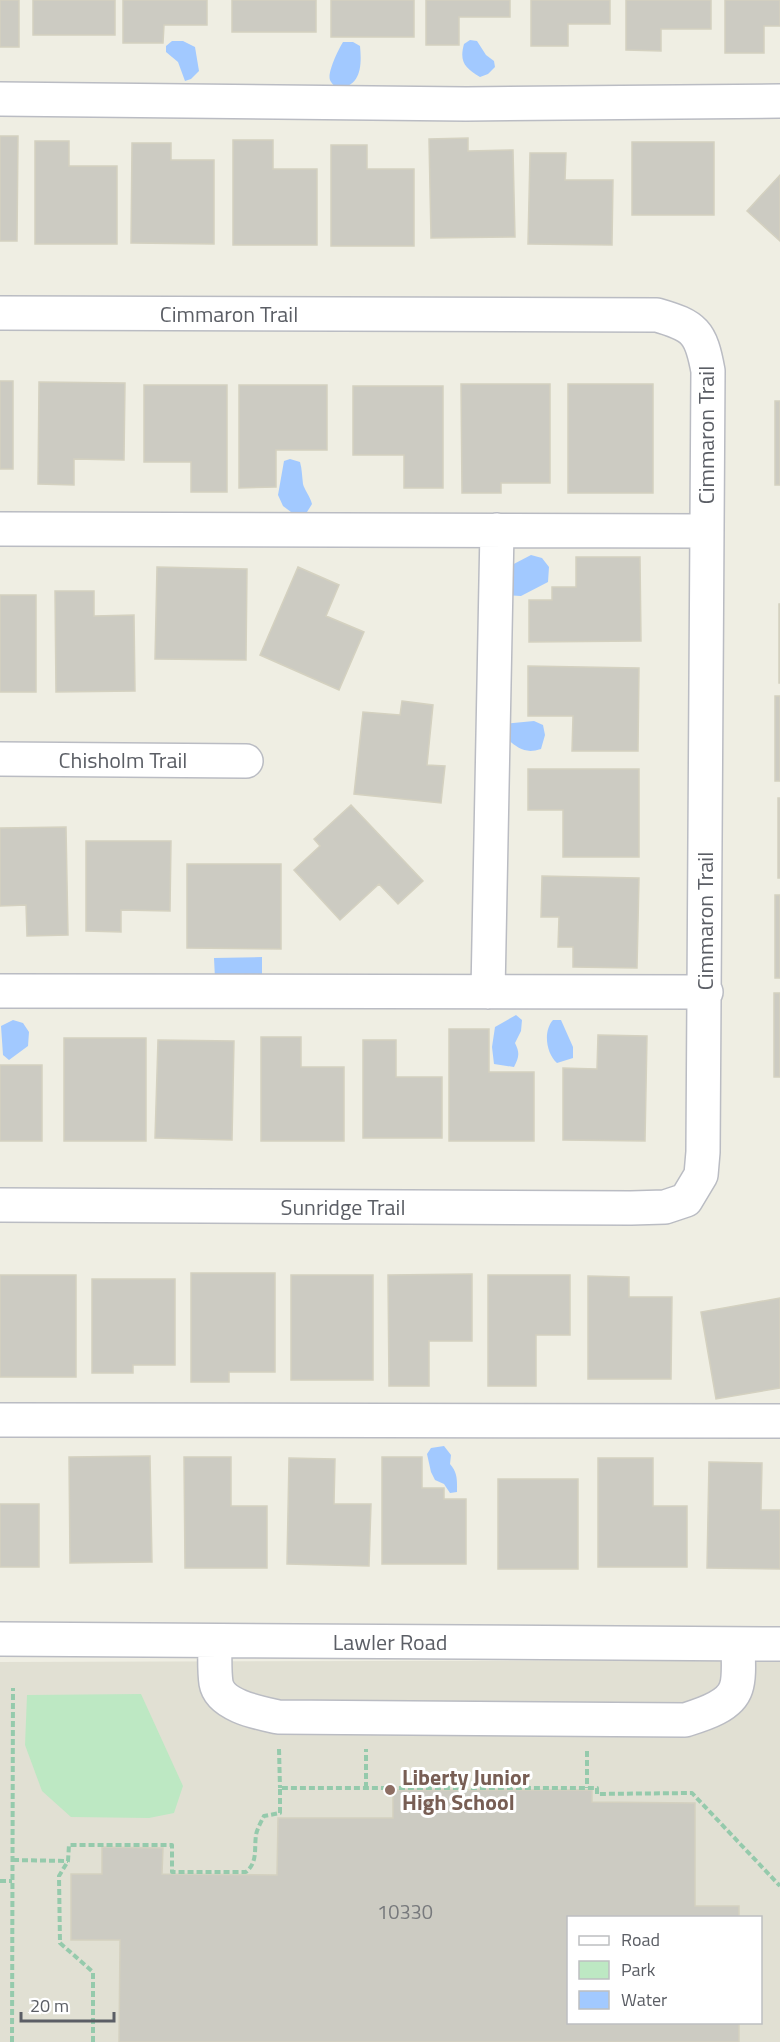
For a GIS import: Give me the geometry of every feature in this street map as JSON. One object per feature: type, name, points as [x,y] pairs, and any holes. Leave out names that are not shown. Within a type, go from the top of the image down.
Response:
[{"type":"street","points":[[0,99],[466,104],[780,101]]},
{"type":"street","name":"Cimmaron Trail","points":[[0,313],[657,315],[681,322],[694,331],[704,349],[708,371],[705,531],[705,992],[701,1175],[686,1200]]},
{"type":"street","points":[[0,529],[705,531]]},
{"type":"street","points":[[488,992],[497,530]]},
{"type":"street","name":"Chisholm Trail","points":[[0,759],[246,760]]},
{"type":"street","points":[[0,991],[705,992]]},
{"type":"street","name":"Sunridge Trail","points":[[0,1205],[631,1208],[665,1207],[686,1200]]},
{"type":"street","points":[[0,1420],[780,1421]]},
{"type":"street","name":"Lawler Road","points":[[0,1639],[780,1644]]},
{"type":"street","points":[[215,1641],[217,1685],[226,1698],[250,1711],[279,1717],[685,1720],[707,1713],[730,1699],[736,1688],[738,1644]]},
{"type":"path","points":[[12,2042],[13,1688]]},
{"type":"path","points":[[93,2042],[93,1972],[60,1943],[59,1876],[68,1861],[69,1845],[172,1845],[172,1872],[246,1872],[252,1867],[255,1859],[256,1832],[264,1816],[280,1813],[279,1747]]},
{"type":"path","points":[[366,1747],[366,1788]]},
{"type":"path","points":[[587,1748],[587,1788]]},
{"type":"path","points":[[280,1788],[597,1788],[597,1794],[692,1793],[780,1886]]},
{"type":"path","points":[[13,1860],[68,1861]]},
{"type":"path","points":[[0,1881],[12,1881]]},
{"type":"shaded area","name":"Liberty Junior High School","points":[[780,1660],[780,2042],[0,2042],[0,1662]]},
{"type":"green space","points":[[141,1694],[183,1786],[174,1813],[149,1818],[71,1817],[42,1791],[25,1745],[27,1695]]},
{"type":"water","points":[[470,40],[477,41],[486,55],[494,61],[495,67],[488,74],[480,77],[464,64],[462,55],[464,44]]},
{"type":"water","points":[[172,41],[183,41],[195,47],[199,71],[191,79],[185,81],[178,62],[166,52],[166,46]]},
{"type":"water","points":[[343,42],[353,42],[360,46],[360,68],[351,84],[336,88],[330,80],[330,72]]},
{"type":"water","points":[[290,459],[300,462],[303,484],[312,504],[307,512],[295,515],[283,506],[278,495],[284,461]]},
{"type":"water","points":[[531,555],[542,558],[549,567],[548,582],[521,596],[506,595],[506,568]]},
{"type":"water","points":[[534,721],[543,725],[545,735],[541,749],[524,750],[502,735],[504,724]]},
{"type":"water","points":[[262,957],[262,978],[215,979],[214,958]]},
{"type":"water","points":[[516,1015],[522,1020],[521,1031],[515,1043],[518,1052],[516,1064],[514,1067],[494,1064],[492,1047],[495,1027]]},
{"type":"water","points":[[13,1020],[23,1023],[29,1032],[28,1046],[9,1060],[3,1055],[1,1026]]},
{"type":"water","points":[[553,1020],[561,1020],[573,1047],[573,1058],[557,1063],[550,1054],[547,1042],[548,1030]]},
{"type":"water","points":[[444,1446],[451,1455],[450,1464],[456,1474],[457,1492],[450,1493],[444,1484],[435,1480],[431,1472],[427,1454],[431,1448]]},
{"type":"building","points":[[0,0],[19,0],[19,47],[0,47]]},
{"type":"building","points":[[33,0],[115,0],[115,35],[33,35]]},
{"type":"building","points":[[123,0],[207,0],[207,25],[164,25],[163,43],[123,43]]},
{"type":"building","points":[[232,0],[316,0],[316,32],[232,32]]},
{"type":"building","points":[[331,0],[414,0],[414,37],[331,37]]},
{"type":"building","points":[[426,0],[510,0],[510,17],[459,17],[459,45],[426,45]]},
{"type":"building","points":[[531,0],[610,0],[610,24],[568,24],[568,46],[531,46]]},
{"type":"building","points":[[626,0],[711,0],[711,29],[661,29],[661,51],[626,50]]},
{"type":"building","points":[[725,0],[780,0],[780,26],[764,26],[764,53],[725,53]]},
{"type":"building","points":[[0,136],[18,136],[17,241],[0,241]]},
{"type":"building","points":[[468,138],[468,151],[513,150],[515,237],[431,238],[429,139]]},
{"type":"building","points":[[233,140],[273,140],[273,169],[317,169],[317,245],[233,245]]},
{"type":"building","points":[[35,141],[69,141],[69,166],[117,166],[117,244],[35,244]]},
{"type":"building","points":[[632,142],[714,142],[714,215],[632,215]]},
{"type":"building","points":[[132,143],[171,143],[171,160],[214,160],[214,244],[131,243]]},
{"type":"building","points":[[331,145],[367,145],[367,169],[414,169],[414,246],[331,246]]},
{"type":"building","points":[[530,153],[566,153],[565,180],[613,180],[612,245],[528,244]]},
{"type":"building","points":[[780,175],[780,241],[747,211]]},
{"type":"building","points":[[0,381],[13,381],[13,469],[0,469]]},
{"type":"building","points":[[39,382],[125,383],[124,460],[74,459],[74,485],[38,484]]},
{"type":"building","points":[[461,384],[550,384],[550,483],[501,483],[501,493],[462,493]]},
{"type":"building","points":[[568,384],[653,384],[653,493],[568,493]]},
{"type":"building","points":[[144,385],[227,385],[227,492],[191,492],[191,462],[144,462]]},
{"type":"building","points":[[239,385],[327,385],[327,450],[276,450],[276,487],[239,488]]},
{"type":"building","points":[[353,386],[443,386],[443,488],[404,488],[404,455],[353,455]]},
{"type":"building","points":[[775,401],[780,401],[780,485],[775,485]]},
{"type":"building","points":[[576,557],[640,557],[641,641],[529,642],[529,600],[552,600],[552,587],[576,587]]},
{"type":"building","points":[[157,567],[247,569],[246,660],[155,659]]},
{"type":"building","points":[[298,567],[339,585],[326,616],[364,632],[339,690],[260,655]]},
{"type":"building","points":[[55,591],[94,591],[94,616],[134,615],[135,691],[56,692]]},
{"type":"building","points":[[0,595],[36,595],[36,692],[0,692]]},
{"type":"building","points":[[780,604],[780,683],[779,683]]},
{"type":"building","points":[[528,666],[639,668],[638,751],[572,751],[573,716],[528,716]]},
{"type":"building","points":[[775,696],[780,696],[780,781],[775,781]]},
{"type":"building","points":[[402,701],[433,705],[427,765],[445,766],[441,803],[354,794],[363,712],[400,715]]},
{"type":"building","points":[[528,769],[639,769],[639,857],[563,857],[563,810],[528,810]]},
{"type":"building","points":[[778,798],[780,798],[780,878],[778,878]]},
{"type":"building","points":[[351,805],[423,881],[398,904],[379,884],[340,920],[294,870],[320,846],[314,839]]},
{"type":"building","points":[[66,827],[68,935],[27,936],[26,905],[0,906],[0,828]]},
{"type":"building","points":[[86,841],[171,841],[170,911],[121,910],[121,932],[86,931]]},
{"type":"building","points":[[187,864],[281,864],[281,949],[187,948]]},
{"type":"building","points":[[542,876],[639,878],[637,968],[573,967],[573,947],[558,947],[559,917],[541,917]]},
{"type":"building","points":[[775,895],[780,895],[780,978],[775,978]]},
{"type":"building","points":[[774,993],[780,993],[780,1077],[774,1077]]},
{"type":"building","points":[[449,1029],[489,1029],[489,1072],[534,1072],[534,1141],[449,1141]]},
{"type":"building","points":[[598,1035],[647,1036],[645,1141],[563,1140],[563,1068],[597,1069]]},
{"type":"building","points":[[261,1037],[301,1037],[301,1067],[344,1067],[344,1141],[261,1141]]},
{"type":"building","points":[[64,1038],[146,1038],[146,1141],[64,1141]]},
{"type":"building","points":[[158,1040],[234,1041],[232,1140],[155,1138]]},
{"type":"building","points":[[363,1040],[396,1040],[396,1077],[442,1077],[442,1138],[363,1138]]},
{"type":"building","points":[[0,1065],[42,1065],[42,1141],[0,1141]]},
{"type":"building","points":[[191,1273],[275,1273],[275,1372],[229,1372],[229,1382],[191,1382]]},
{"type":"building","points":[[472,1274],[472,1341],[429,1341],[429,1386],[389,1386],[388,1275]]},
{"type":"building","points":[[0,1275],[76,1275],[76,1377],[0,1377]]},
{"type":"building","points":[[291,1275],[373,1275],[373,1380],[291,1380]]},
{"type":"building","points":[[488,1275],[570,1275],[570,1335],[536,1335],[536,1386],[488,1386]]},
{"type":"building","points":[[588,1276],[629,1277],[629,1297],[672,1297],[671,1379],[588,1379]]},
{"type":"building","points":[[92,1279],[175,1279],[175,1365],[133,1365],[133,1373],[92,1373]]},
{"type":"building","points":[[780,1298],[780,1388],[716,1399],[701,1312]]},
{"type":"building","points":[[150,1456],[152,1562],[70,1563],[69,1457]]},
{"type":"building","points":[[184,1457],[231,1457],[231,1506],[267,1506],[267,1568],[185,1568]]},
{"type":"building","points":[[382,1457],[422,1457],[422,1488],[444,1488],[444,1499],[466,1499],[466,1564],[382,1564]]},
{"type":"building","points":[[289,1458],[335,1459],[334,1504],[371,1504],[369,1566],[287,1564]]},
{"type":"building","points":[[598,1458],[653,1458],[653,1506],[687,1506],[687,1567],[598,1567]]},
{"type":"building","points":[[709,1462],[762,1463],[761,1510],[780,1510],[780,1569],[707,1568]]},
{"type":"building","points":[[498,1479],[578,1479],[578,1569],[498,1569]]},
{"type":"building","points":[[0,1504],[39,1504],[39,1567],[0,1567]]},
{"type":"building","points":[[393,1790],[592,1790],[592,1802],[695,1803],[695,1906],[739,1906],[739,1916],[567,1916],[567,2024],[739,2024],[739,2042],[119,2042],[120,1940],[71,1940],[71,1874],[102,1874],[102,1847],[163,1848],[162,1874],[277,1875],[278,1818],[393,1818]]},
{"type":"place","name":"Liberty Junior High School","points":[[390,1790]]}]
